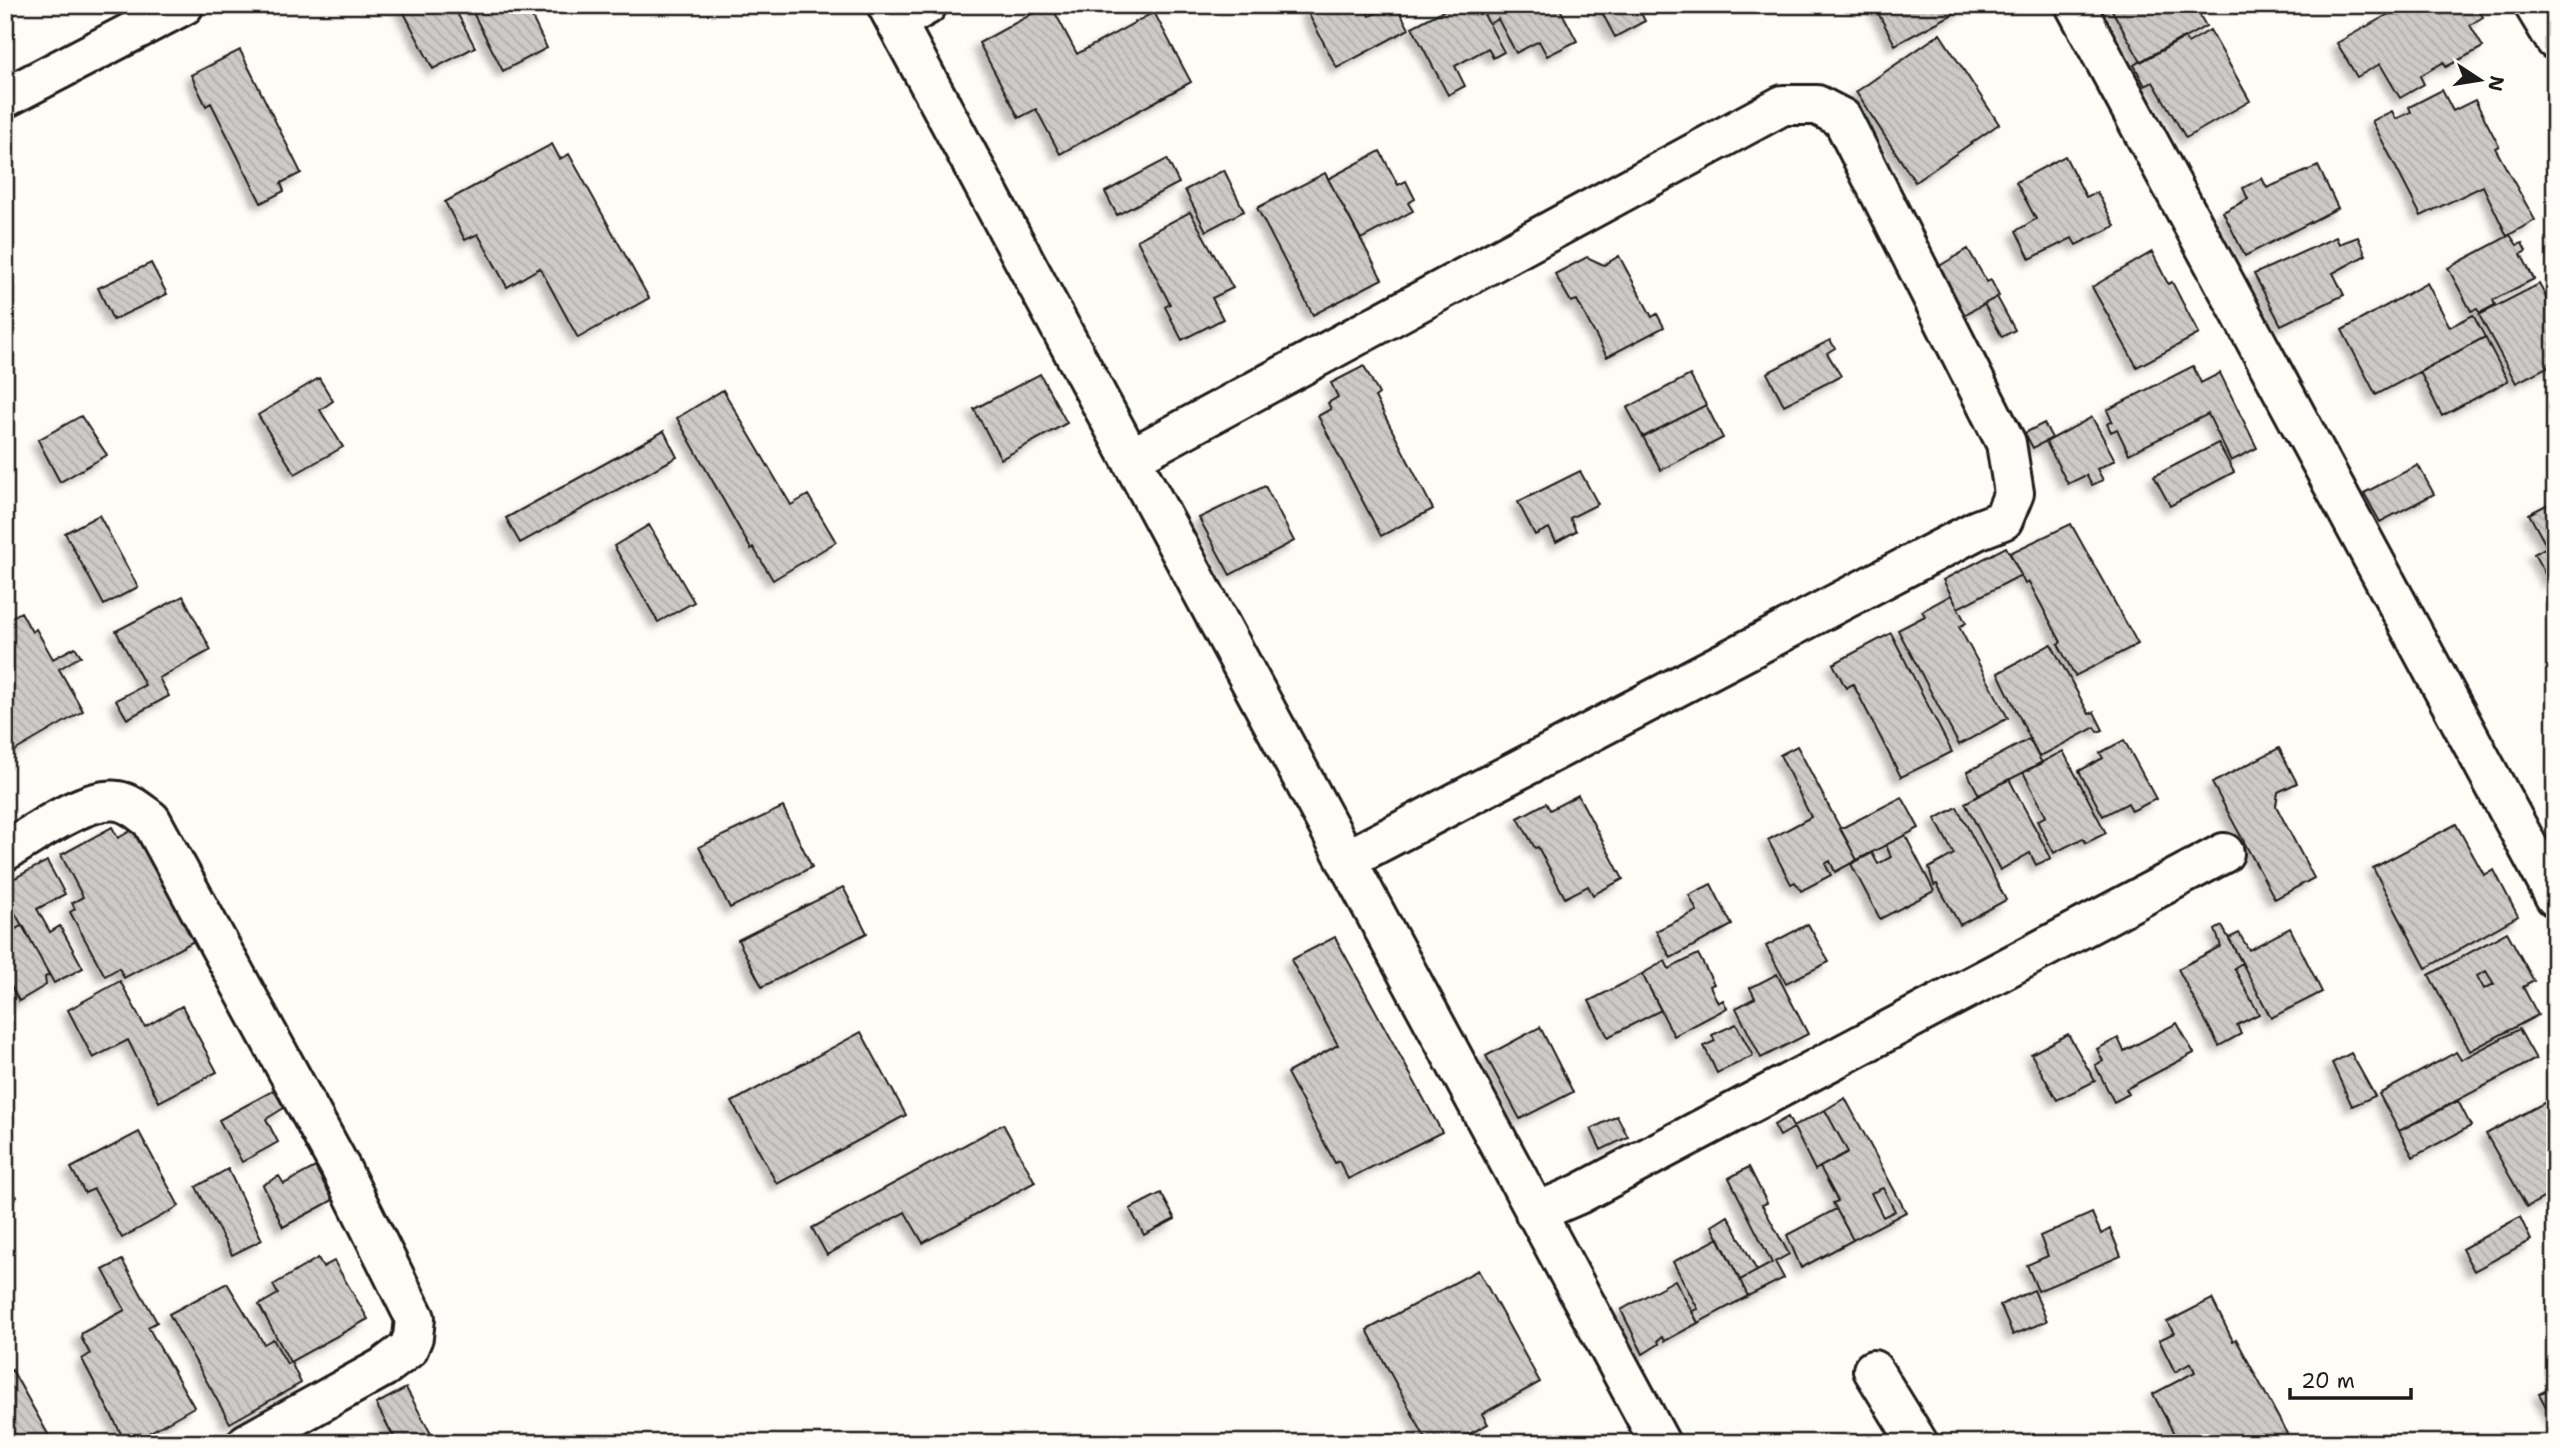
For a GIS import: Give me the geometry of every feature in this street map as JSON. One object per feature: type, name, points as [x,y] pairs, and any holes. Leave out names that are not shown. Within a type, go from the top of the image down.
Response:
[{"type":"street","points":[[5,98],[184,5]]},
{"type":"street","points":[[2075,5],[2555,897]]},
{"type":"street","points":[[2534,5],[2555,40]]},
{"type":"street","points":[[904,11],[1131,458],[1660,1443]]},
{"type":"street","points":[[1131,458],[1783,105],[1817,105],[1842,118],[2006,443],[2014,493],[2003,520],[1965,536],[1346,860]]},
{"type":"street","points":[[5,851],[86,805],[104,801],[126,803],[150,820],[352,1190],[415,1318],[411,1344],[384,1367],[247,1443]]},
{"type":"street","points":[[1535,1213],[1591,1187],[2224,853]]},
{"type":"street","points":[[1873,1370],[1918,1443]]},
{"type":"building","points":[[400,5],[453,5],[475,47],[433,69]]},
{"type":"building","points":[[469,5],[526,5],[547,48],[503,71]]},
{"type":"building","points":[[1051,5],[1077,54],[1154,12],[1191,82],[1060,154],[1036,109],[1019,118],[979,43]]},
{"type":"building","points":[[1318,5],[1363,5],[1369,16],[1396,5],[1409,29],[1337,68],[1307,11]]},
{"type":"building","points":[[1454,5],[1479,5],[1504,52],[1493,58],[1488,48],[1455,66],[1465,86],[1448,95],[1412,27]]},
{"type":"building","points":[[1479,5],[1523,5],[1523,10],[1533,5],[1558,5],[1577,41],[1547,56],[1539,41],[1516,53],[1498,19],[1489,24]]},
{"type":"building","points":[[1598,5],[1637,5],[1645,21],[1615,37]]},
{"type":"building","points":[[1874,5],[1970,5],[1895,45]]},
{"type":"building","points":[[2109,5],[2194,5],[2206,26],[2141,62]]},
{"type":"building","points":[[2405,5],[2476,5],[2483,17],[2470,25],[2483,47],[2446,67],[2444,62],[2420,76],[2424,84],[2400,98],[2380,64],[2357,77],[2337,43]]},
{"type":"building","points":[[2210,30],[2250,101],[2186,138],[2153,82],[2145,86],[2134,65],[2184,37],[2188,43]]},
{"type":"building","points":[[1940,34],[1999,124],[1915,182],[1856,92]]},
{"type":"building","points":[[240,50],[301,173],[281,183],[284,191],[261,203],[211,103],[206,106],[191,75]]},
{"type":"building","points":[[2442,90],[2453,111],[2475,100],[2499,146],[2495,148],[2535,220],[2507,236],[2483,186],[2421,216],[2372,121],[2392,111],[2396,119],[2411,112],[2409,107]]},
{"type":"building","points":[[552,144],[560,159],[569,154],[649,298],[578,338],[540,268],[507,287],[478,234],[465,240],[445,202]]},
{"type":"building","points":[[1380,151],[1398,185],[1406,181],[1415,199],[1408,203],[1413,211],[1361,239],[1328,179]]},
{"type":"building","points":[[2065,156],[2086,197],[2097,192],[2115,226],[2076,245],[2072,238],[2030,259],[2016,231],[2036,219],[2016,182]]},
{"type":"building","points":[[1167,159],[1179,183],[1117,215],[1105,192]]},
{"type":"building","points":[[2318,166],[2338,208],[2245,256],[2223,212],[2248,199],[2243,188],[2262,178],[2267,188]]},
{"type":"building","points":[[1224,170],[1244,211],[1206,231],[1185,190]]},
{"type":"building","points":[[1325,173],[1382,279],[1313,315],[1257,208]]},
{"type":"building","points":[[1190,212],[1233,288],[1212,298],[1223,319],[1182,340],[1165,307],[1170,304],[1137,240]]},
{"type":"building","points":[[2510,235],[2517,245],[2522,243],[2526,251],[2521,254],[2534,279],[2493,300],[2495,305],[2480,313],[2477,309],[2471,311],[2448,268]]},
{"type":"building","points":[[2336,237],[2339,244],[2358,237],[2366,255],[2333,273],[2344,295],[2281,325],[2254,274]]},
{"type":"building","points":[[1968,249],[1987,282],[1991,280],[1999,296],[1962,316],[1936,268]]},
{"type":"building","points":[[2152,252],[2168,284],[2172,282],[2199,334],[2137,367],[2092,287]]},
{"type":"building","points":[[1619,256],[1652,317],[1657,314],[1664,327],[1607,357],[1577,300],[1571,302],[1555,274],[1587,257],[1604,265]]},
{"type":"building","points":[[151,263],[167,294],[113,320],[98,288]]},
{"type":"building","points":[[2427,283],[2450,327],[2473,315],[2485,337],[2376,395],[2342,330]]},
{"type":"building","points":[[2539,284],[2555,314],[2555,363],[2516,383],[2479,315]]},
{"type":"building","points":[[1997,297],[2015,330],[2002,337],[1984,304]]},
{"type":"building","points":[[2485,337],[2508,381],[2442,416],[2420,372]]},
{"type":"building","points":[[1830,340],[1835,348],[1827,353],[1841,376],[1784,405],[1767,373]]},
{"type":"building","points":[[1364,366],[1379,394],[1375,397],[1433,509],[1381,536],[1318,416],[1331,409],[1328,403],[1338,397],[1331,383]]},
{"type":"building","points":[[2193,366],[2201,383],[2220,373],[2257,448],[2231,461],[2208,414],[2129,454],[2117,429],[2111,432],[2107,424],[2112,421],[2107,410]]},
{"type":"building","points":[[1040,374],[1067,423],[1001,459],[974,409]]},
{"type":"building","points":[[1690,375],[1706,405],[1643,437],[1627,408]]},
{"type":"building","points":[[319,378],[333,401],[320,410],[343,447],[295,474],[258,415]]},
{"type":"building","points":[[723,390],[791,505],[808,495],[836,542],[773,580],[753,547],[751,549],[677,418]]},
{"type":"building","points":[[1706,405],[1723,438],[1661,470],[1643,437]]},
{"type":"building","points":[[81,416],[107,455],[60,482],[38,440]]},
{"type":"building","points":[[2092,417],[2115,460],[2097,469],[2103,480],[2092,485],[2086,475],[2068,484],[2046,442]]},
{"type":"building","points":[[2044,423],[2052,438],[2033,448],[2025,433]]},
{"type":"building","points":[[664,431],[677,457],[520,543],[506,518]]},
{"type":"building","points":[[2218,443],[2234,472],[2170,506],[2154,476]]},
{"type":"building","points":[[2418,465],[2434,494],[2380,522],[2364,493]]},
{"type":"building","points":[[1580,471],[1598,504],[1570,518],[1576,531],[1556,542],[1549,528],[1535,535],[1518,502]]},
{"type":"building","points":[[1265,486],[1294,541],[1230,575],[1199,518]]},
{"type":"building","points":[[2554,501],[2555,578],[2549,581],[2534,554],[2547,547],[2529,514]]},
{"type":"building","points":[[99,515],[138,587],[104,605],[65,533]]},
{"type":"building","points":[[2071,524],[2138,644],[2075,676],[2058,644],[2061,642],[2029,582],[2025,584],[2010,553]]},
{"type":"building","points":[[649,525],[694,602],[658,622],[614,546]]},
{"type":"building","points":[[2006,547],[2021,575],[1958,608],[1943,580]]},
{"type":"building","points":[[1951,595],[1966,623],[1959,627],[2008,718],[1959,745],[1898,630],[1925,616],[1922,611]]},
{"type":"building","points":[[183,596],[211,650],[159,678],[169,696],[127,719],[116,700],[145,685],[116,631]]},
{"type":"building","points":[[21,612],[32,632],[36,629],[53,659],[75,647],[81,656],[59,669],[83,711],[11,753],[5,744],[5,621]]},
{"type":"building","points":[[1891,633],[1952,752],[1901,777],[1853,684],[1846,688],[1833,664]]},
{"type":"building","points":[[2051,644],[2089,714],[2094,712],[2103,730],[2098,732],[2095,727],[2039,757],[1998,673]]},
{"type":"building","points":[[2029,739],[2042,763],[1979,795],[1967,772]]},
{"type":"building","points":[[2124,740],[2156,799],[2132,811],[2128,803],[2103,816],[2079,771],[2103,758],[2100,753]]},
{"type":"building","points":[[1797,746],[1857,860],[1835,872],[1830,861],[1825,864],[1831,875],[1801,891],[1795,882],[1791,884],[1768,840],[1811,817],[1780,755]]},
{"type":"building","points":[[2279,748],[2297,783],[2278,792],[2276,806],[2314,878],[2275,899],[2212,783]]},
{"type":"building","points":[[2063,751],[2106,833],[2086,843],[2083,838],[2054,853],[2037,821],[2046,816],[2023,772]]},
{"type":"building","points":[[2009,779],[2051,858],[2036,865],[2030,853],[2000,870],[1965,803]]},
{"type":"building","points":[[1578,795],[1623,879],[1593,895],[1588,886],[1565,898],[1538,847],[1535,848],[1518,818],[1546,803],[1550,810]]},
{"type":"building","points":[[1902,797],[1919,828],[1857,860],[1840,829]]},
{"type":"building","points":[[783,807],[812,867],[730,908],[699,847]]},
{"type":"building","points":[[1957,807],[2006,900],[1960,925],[1937,884],[1934,885],[1929,868],[1954,854],[1935,819]]},
{"type":"building","points":[[2456,824],[2484,875],[2494,870],[2518,916],[2426,968],[2373,868]]},
{"type":"building","points":[[112,827],[118,838],[136,828],[196,940],[124,978],[119,968],[105,976],[70,912],[75,909],[72,903],[83,897],[61,855]]},
{"type":"building","points":[[1905,835],[1934,891],[1880,919],[1851,864],[1872,853],[1878,864],[1891,857],[1886,845]]},
{"type":"building","points":[[47,861],[65,894],[37,909],[50,932],[60,926],[83,968],[54,983],[5,895],[5,883]]},
{"type":"building","points":[[1711,884],[1732,925],[1671,958],[1656,931],[1697,911],[1689,895]]},
{"type":"building","points":[[843,887],[867,933],[762,987],[738,940]]},
{"type":"building","points":[[1808,924],[1829,962],[1786,983],[1766,946]]},
{"type":"building","points":[[2222,926],[2242,963],[2234,968],[2259,1014],[2237,1025],[2241,1034],[2219,1046],[2178,969],[2221,946],[2215,930]]},
{"type":"building","points":[[24,927],[49,975],[45,977],[46,985],[19,1001],[5,975],[5,929],[8,933]]},
{"type":"building","points":[[2290,928],[2322,992],[2271,1018],[2229,938],[2239,933],[2249,950]]},
{"type":"building","points":[[2507,932],[2534,981],[2523,987],[2538,1015],[2470,1051],[2429,975]],"holes":[[[2486,971],[2494,984],[2484,989],[2477,976]]]},
{"type":"building","points":[[1335,937],[1442,1132],[1348,1179],[1339,1161],[1335,1163],[1287,1073],[1338,1045],[1291,960]]},
{"type":"building","points":[[1698,954],[1714,984],[1710,986],[1718,1003],[1723,1000],[1727,1008],[1674,1036],[1642,974],[1665,961],[1669,969]]},
{"type":"building","points":[[1642,974],[1661,1010],[1608,1037],[1589,1001]]},
{"type":"building","points":[[1777,974],[1808,1034],[1761,1058],[1736,1008],[1755,998],[1750,988]]},
{"type":"building","points":[[120,981],[145,1027],[182,1006],[217,1072],[159,1102],[128,1040],[93,1058],[68,1010]]},
{"type":"building","points":[[2177,1023],[2194,1053],[2126,1089],[2129,1094],[2114,1102],[2095,1065],[2103,1061],[2097,1049],[2118,1038],[2124,1051]]},
{"type":"building","points":[[1736,1024],[1753,1056],[1717,1073],[1704,1046],[1715,1041],[1712,1035]]},
{"type":"building","points":[[1540,1027],[1573,1092],[1520,1119],[1486,1056]]},
{"type":"building","points":[[2519,1029],[2536,1059],[2399,1131],[2379,1094],[2456,1052],[2461,1060]]},
{"type":"building","points":[[861,1032],[906,1115],[777,1184],[732,1102]]},
{"type":"building","points":[[2068,1034],[2095,1081],[2057,1100],[2031,1054]]},
{"type":"building","points":[[2351,1053],[2375,1096],[2352,1106],[2332,1063]]},
{"type":"building","points":[[274,1090],[284,1108],[266,1119],[278,1142],[242,1162],[219,1120]]},
{"type":"building","points":[[2555,1097],[2555,1192],[2527,1207],[2486,1134]]},
{"type":"building","points":[[1845,1098],[1906,1212],[1853,1240],[1833,1203],[1838,1201],[1820,1167],[1848,1152],[1825,1110]],"holes":[[[1883,1188],[1895,1211],[1883,1217],[1871,1193]]]},
{"type":"building","points":[[2458,1101],[2471,1126],[2413,1157],[2399,1131]]},
{"type":"building","points":[[1825,1110],[1848,1152],[1815,1170],[1794,1128],[1780,1136],[1774,1125],[1788,1117],[1793,1127]]},
{"type":"building","points":[[1617,1116],[1628,1137],[1601,1150],[1591,1129]]},
{"type":"building","points":[[1003,1124],[1035,1182],[923,1243],[905,1212],[827,1255],[812,1228]]},
{"type":"building","points":[[139,1132],[179,1206],[122,1238],[94,1189],[85,1193],[71,1168]]},
{"type":"building","points":[[315,1167],[333,1200],[283,1227],[263,1185],[279,1176],[284,1184]]},
{"type":"building","points":[[1749,1167],[1767,1203],[1762,1205],[1789,1254],[1775,1262],[1784,1278],[1748,1296],[1740,1280],[1772,1263],[1729,1178]]},
{"type":"building","points":[[228,1169],[262,1240],[232,1255],[196,1187]]},
{"type":"building","points":[[5,1174],[17,1197],[5,1204]]},
{"type":"building","points":[[1161,1193],[1175,1219],[1144,1235],[1130,1209]]},
{"type":"building","points":[[1836,1209],[1853,1240],[1801,1268],[1787,1235]]},
{"type":"building","points":[[2092,1213],[2101,1234],[2110,1229],[2121,1256],[2038,1291],[2027,1265],[2048,1256],[2040,1236]]},
{"type":"building","points":[[1728,1216],[1757,1271],[1740,1280],[1712,1226]]},
{"type":"building","points":[[2520,1217],[2531,1240],[2474,1271],[2462,1249]]},
{"type":"building","points":[[1719,1238],[1748,1296],[1698,1323],[1692,1311],[1698,1309],[1673,1262]]},
{"type":"building","points":[[318,1258],[323,1267],[334,1261],[368,1319],[290,1362],[259,1305],[278,1294],[273,1285]]},
{"type":"building","points":[[122,1260],[157,1322],[148,1327],[194,1407],[131,1443],[126,1443],[82,1359],[90,1354],[81,1337],[82,1333],[125,1310],[103,1270]]},
{"type":"building","points":[[1478,1270],[1540,1382],[1482,1414],[1488,1424],[1453,1443],[1428,1443],[1367,1330]]},
{"type":"building","points":[[1675,1280],[1698,1323],[1665,1341],[1662,1337],[1658,1340],[1659,1344],[1643,1354],[1621,1310]]},
{"type":"building","points":[[227,1283],[264,1344],[273,1339],[287,1364],[291,1362],[301,1383],[230,1423],[169,1314]]},
{"type":"building","points":[[2034,1290],[2047,1321],[2013,1335],[2000,1305]]},
{"type":"building","points":[[2212,1299],[2291,1441],[2179,1443],[2153,1394],[2195,1372],[2191,1363],[2175,1372],[2159,1340],[2174,1333],[2167,1322]]},
{"type":"building","points":[[5,1368],[10,1372],[12,1370],[53,1443],[5,1443]]},
{"type":"building","points":[[2555,1386],[2555,1423],[2539,1394]]},
{"type":"building","points":[[406,1388],[436,1443],[397,1443],[376,1404]]}]
